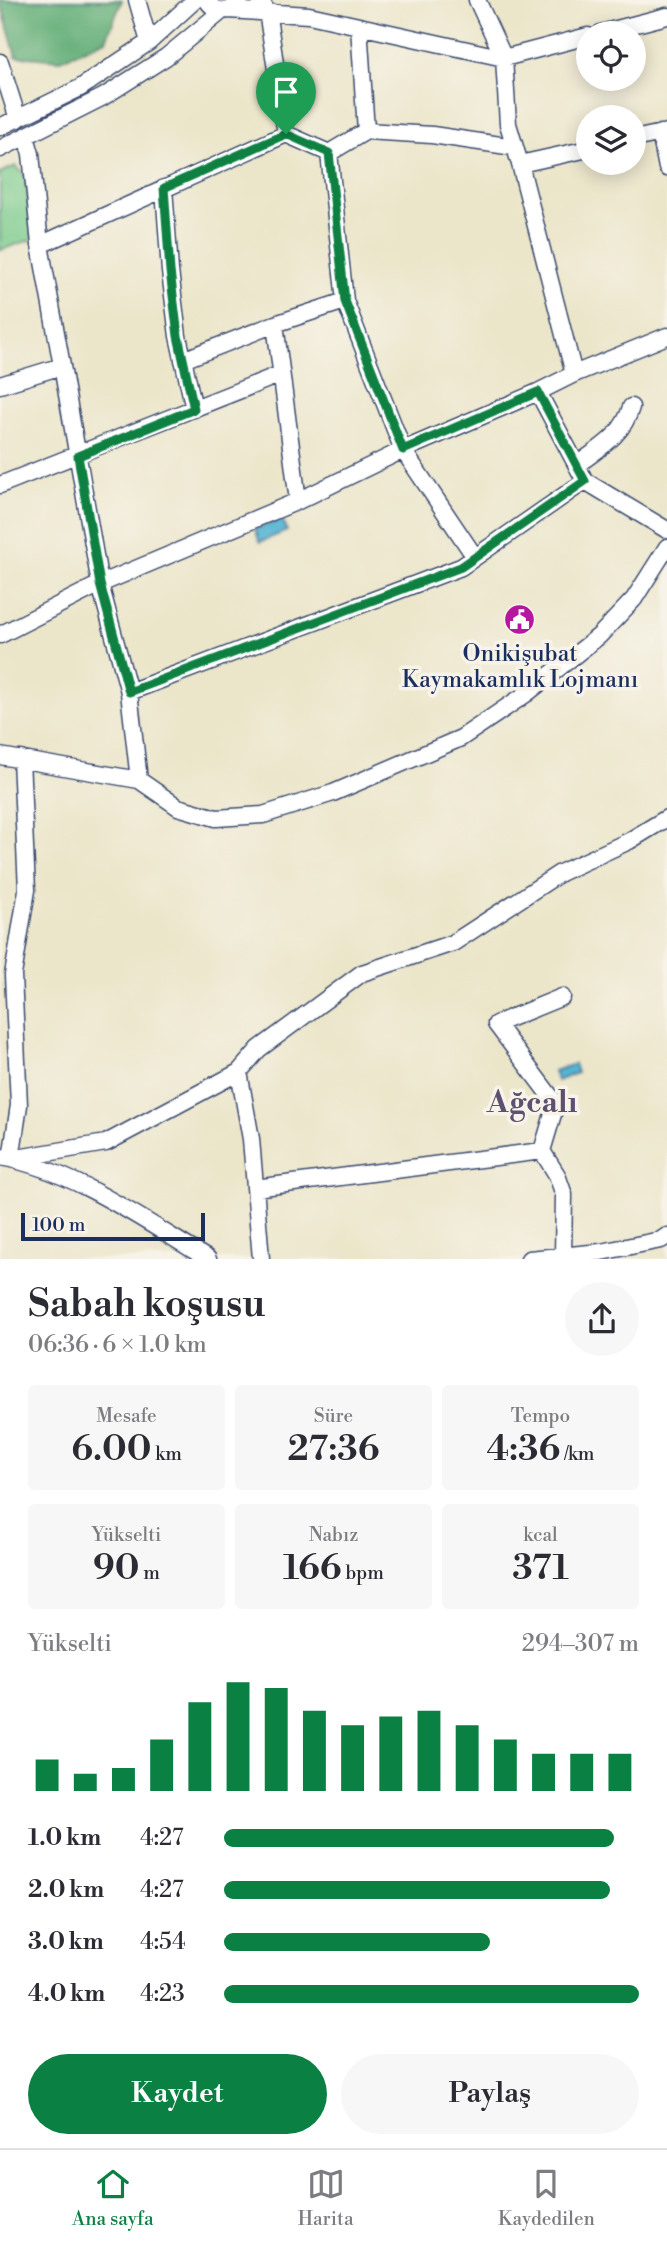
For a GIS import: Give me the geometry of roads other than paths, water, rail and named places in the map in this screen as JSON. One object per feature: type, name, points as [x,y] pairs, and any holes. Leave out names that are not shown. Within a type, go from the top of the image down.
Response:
[{"type":"street","points":[[137,0],[149,42]]},
{"type":"street","points":[[0,127],[80,88],[149,42],[195,0]]},
{"type":"street","points":[[207,0],[211,6],[263,6],[504,58],[576,39]]},
{"type":"street","points":[[477,0],[504,58],[508,124],[573,374]]},
{"type":"street","points":[[263,6],[286,134]]},
{"type":"street","points":[[0,149],[103,97],[166,57],[230,7]]},
{"type":"street","points":[[646,21],[667,16]]},
{"type":"street","points":[[359,26],[366,131]]},
{"type":"street","points":[[0,62],[18,119]]},
{"type":"street","points":[[329,153],[366,131],[432,135],[514,147]]},
{"type":"street","points":[[646,136],[664,132],[667,168]]},
{"type":"street","points":[[40,245],[286,134],[329,153]]},
{"type":"street","points":[[26,136],[31,154],[40,245],[100,584],[129,692],[139,780]]},
{"type":"street","points":[[520,164],[576,152]]},
{"type":"street","points":[[329,153],[345,301],[403,450],[475,557]]},
{"type":"street","points":[[164,188],[170,271],[183,360],[194,409]]},
{"type":"street","points":[[183,360],[275,324],[345,301]]},
{"type":"street","points":[[275,324],[299,501]]},
{"type":"street","points":[[0,635],[100,584],[299,501],[403,450],[538,392],[573,374],[665,339]]},
{"type":"street","points":[[0,385],[62,366]]},
{"type":"street","points":[[0,485],[281,374]]},
{"type":"street","points":[[538,392],[585,481],[667,530]]},
{"type":"street","points":[[577,465],[617,435],[628,418],[631,407]]},
{"type":"street","points":[[129,692],[461,567],[585,481]]},
{"type":"street","points":[[0,756],[139,780],[178,807],[216,818],[263,815],[333,793],[461,738],[526,694],[599,636],[634,599],[667,547]]},
{"type":"street","points":[[6,1158],[19,1105],[13,975],[27,890],[21,759]]},
{"type":"street","points":[[6,1158],[106,1143],[239,1072],[259,1049],[362,973],[453,943],[560,873],[629,841],[667,818]]},
{"type":"street","points":[[562,997],[496,1024],[556,1104],[542,1151],[557,1175],[564,1195],[563,1255]]},
{"type":"street","points":[[239,1072],[251,1139],[261,1259]]},
{"type":"street","points":[[255,1188],[542,1151]]},
{"type":"street","points":[[6,1158],[48,1171],[101,1195],[208,1259]]},
{"type":"street","points":[[529,1259],[563,1255],[601,1255],[661,1240],[667,1236]]},
{"type":"water","points":[[282,519],[287,531],[260,542],[255,529]]},
{"type":"water","points":[[574,1064],[577,1073],[557,1081],[554,1071]]},
{"type":"place","name":"Onikişubat Kaymakamlık Lojmanı","points":[[520,620]]},
{"type":"district","name":"Ağcalı","points":[[532,1103]]}]
